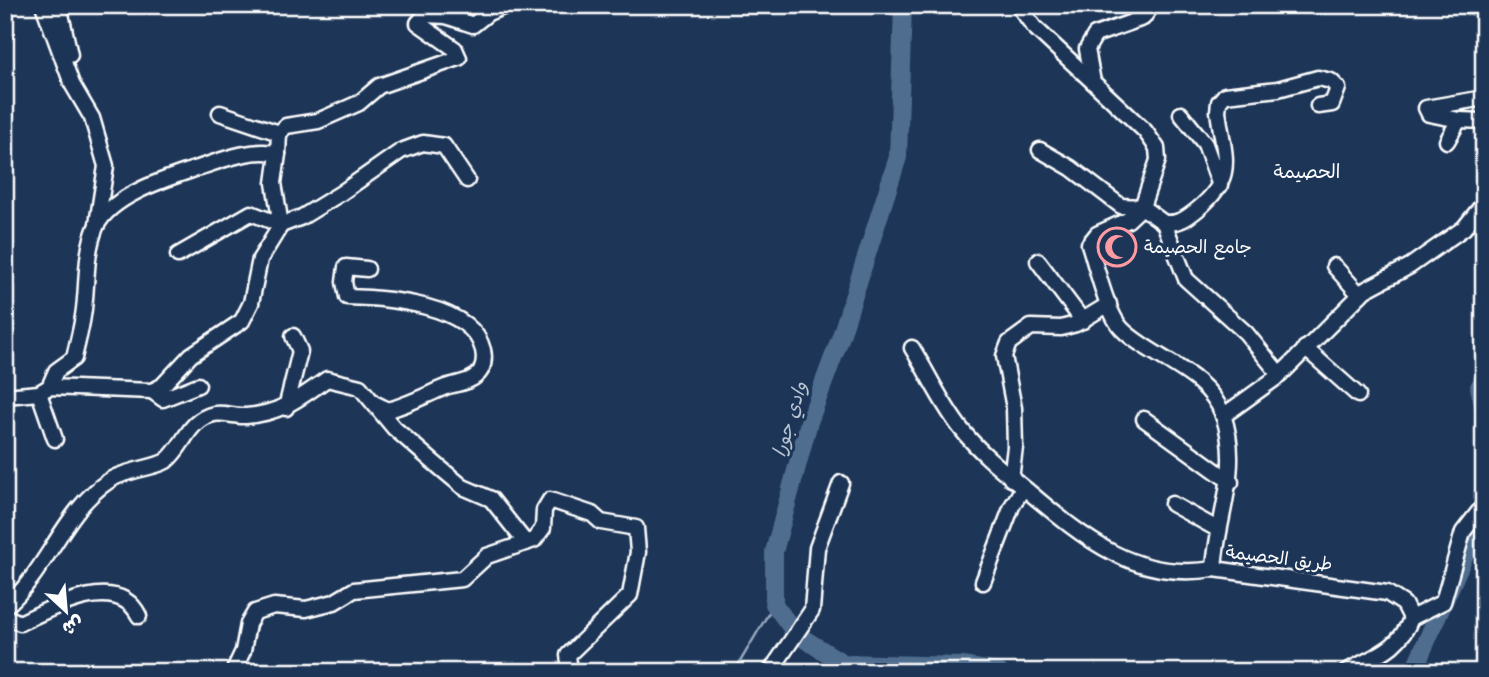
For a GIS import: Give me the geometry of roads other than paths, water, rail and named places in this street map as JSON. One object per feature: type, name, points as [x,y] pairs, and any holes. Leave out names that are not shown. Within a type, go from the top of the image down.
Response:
[{"type":"street","points":[[43,5],[81,105],[92,118],[106,166],[89,255],[83,316],[74,358],[56,371],[44,390],[55,439]]},
{"type":"street","points":[[59,5],[72,67],[69,77]]},
{"type":"street","points":[[281,225],[274,183],[279,133],[286,126],[318,121],[359,103],[379,86],[424,68],[459,58],[455,49],[418,23],[425,15],[446,16],[472,25],[488,13],[508,5]]},
{"type":"street","points":[[1018,5],[1034,27],[1145,131],[1157,148],[1158,159],[1142,206]]},
{"type":"street","points":[[1093,82],[1087,49],[1095,34],[1143,18],[1152,5]]},
{"type":"street","points":[[1164,223],[1183,220],[1220,188],[1226,174],[1218,111],[1219,102],[1225,95],[1278,89],[1306,79],[1331,81],[1339,88],[1337,96],[1332,104],[1318,106]]},
{"type":"street","points":[[1484,98],[1426,108],[1429,114],[1459,120],[1484,121]]},
{"type":"street","points":[[220,113],[279,133]]},
{"type":"street","points":[[1181,114],[1205,144],[1220,188]]},
{"type":"street","points":[[1447,141],[1459,120]]},
{"type":"street","points":[[5,396],[44,390],[152,391],[162,386],[191,355],[242,321],[251,303],[260,259],[281,225],[302,217],[341,193],[401,151],[423,143],[444,146],[467,180]]},
{"type":"street","points":[[1040,150],[1071,168],[1121,206],[1142,206],[1164,223],[1186,279],[1246,333],[1280,375]]},
{"type":"street","points":[[96,225],[124,198],[141,189],[220,161],[255,153],[278,154]]},
{"type":"street","points":[[1223,415],[1280,375],[1360,295],[1410,266],[1464,228],[1484,203]]},
{"type":"street","name":"طريق الحصيمة","points":[[1142,206],[1128,220],[1097,234],[1089,244],[1119,327],[1192,376],[1215,401],[1223,415],[1231,482],[1219,530],[1214,569],[1387,593],[1404,604],[1411,618]]},
{"type":"street","points":[[178,256],[251,213],[281,225]]},
{"type":"street","points":[[1038,261],[1083,321]]},
{"type":"street","points":[[1334,266],[1360,295]]},
{"type":"street","points":[[367,269],[346,267],[344,282],[347,298],[414,301],[454,318],[468,326],[481,343],[485,359],[478,374],[460,384],[445,387],[388,410],[375,403]]},
{"type":"street","points":[[1011,479],[1016,447],[1014,408],[1003,356],[1009,343],[1031,327],[1061,328],[1083,321],[1109,304]]},
{"type":"street","points":[[286,408],[300,351],[293,336]]},
{"type":"street","points":[[912,348],[963,431],[1011,479],[1084,537],[1125,559],[1178,573],[1214,569]]},
{"type":"street","points":[[1305,348],[1358,394]]},
{"type":"street","points":[[5,607],[40,565],[71,517],[109,480],[165,461],[187,430],[216,413],[243,417],[271,414],[286,408],[327,379],[360,387],[394,428],[432,461],[463,486],[491,499],[526,543]]},
{"type":"street","points":[[152,391],[163,399],[198,385]]},
{"type":"street","points":[[1144,419],[1231,482]]},
{"type":"street","points":[[770,672],[812,610],[817,548],[841,483]]},
{"type":"street","points":[[983,582],[1012,506],[1023,488]]},
{"type":"street","points":[[233,672],[243,651],[248,624],[255,612],[274,606],[306,609],[334,603],[354,590],[462,579],[487,556],[534,540],[543,528],[544,510],[550,500],[592,514],[601,522],[636,528],[639,552],[630,596],[568,655],[570,672]]},
{"type":"street","points":[[1172,504],[1219,530]]},
{"type":"street","points":[[1346,672],[1394,647],[1405,634],[1411,618],[1443,602],[1463,532],[1484,505]]},
{"type":"street","points":[[5,616],[20,623],[79,599],[101,596],[122,596],[134,604],[139,616]]},
{"type":"waterway","name":"وادي جورا","points":[[903,5],[898,157],[840,339],[809,422],[774,552],[774,604],[796,634],[843,663],[962,666],[999,672]]},
{"type":"waterway","points":[[1484,380],[1479,387],[1484,409]]},
{"type":"waterway","points":[[1413,672],[1484,511]]},
{"type":"waterway","points":[[734,672],[774,604]]},
{"type":"waterway","points":[[786,621],[786,637]]},
{"type":"waterway","points":[[786,658],[787,672]]},
{"type":"place","name":"جامع الحصيمة","points":[[1117,247]]},
{"type":"district","name":"الحصيمة","points":[[1307,171]]}]
